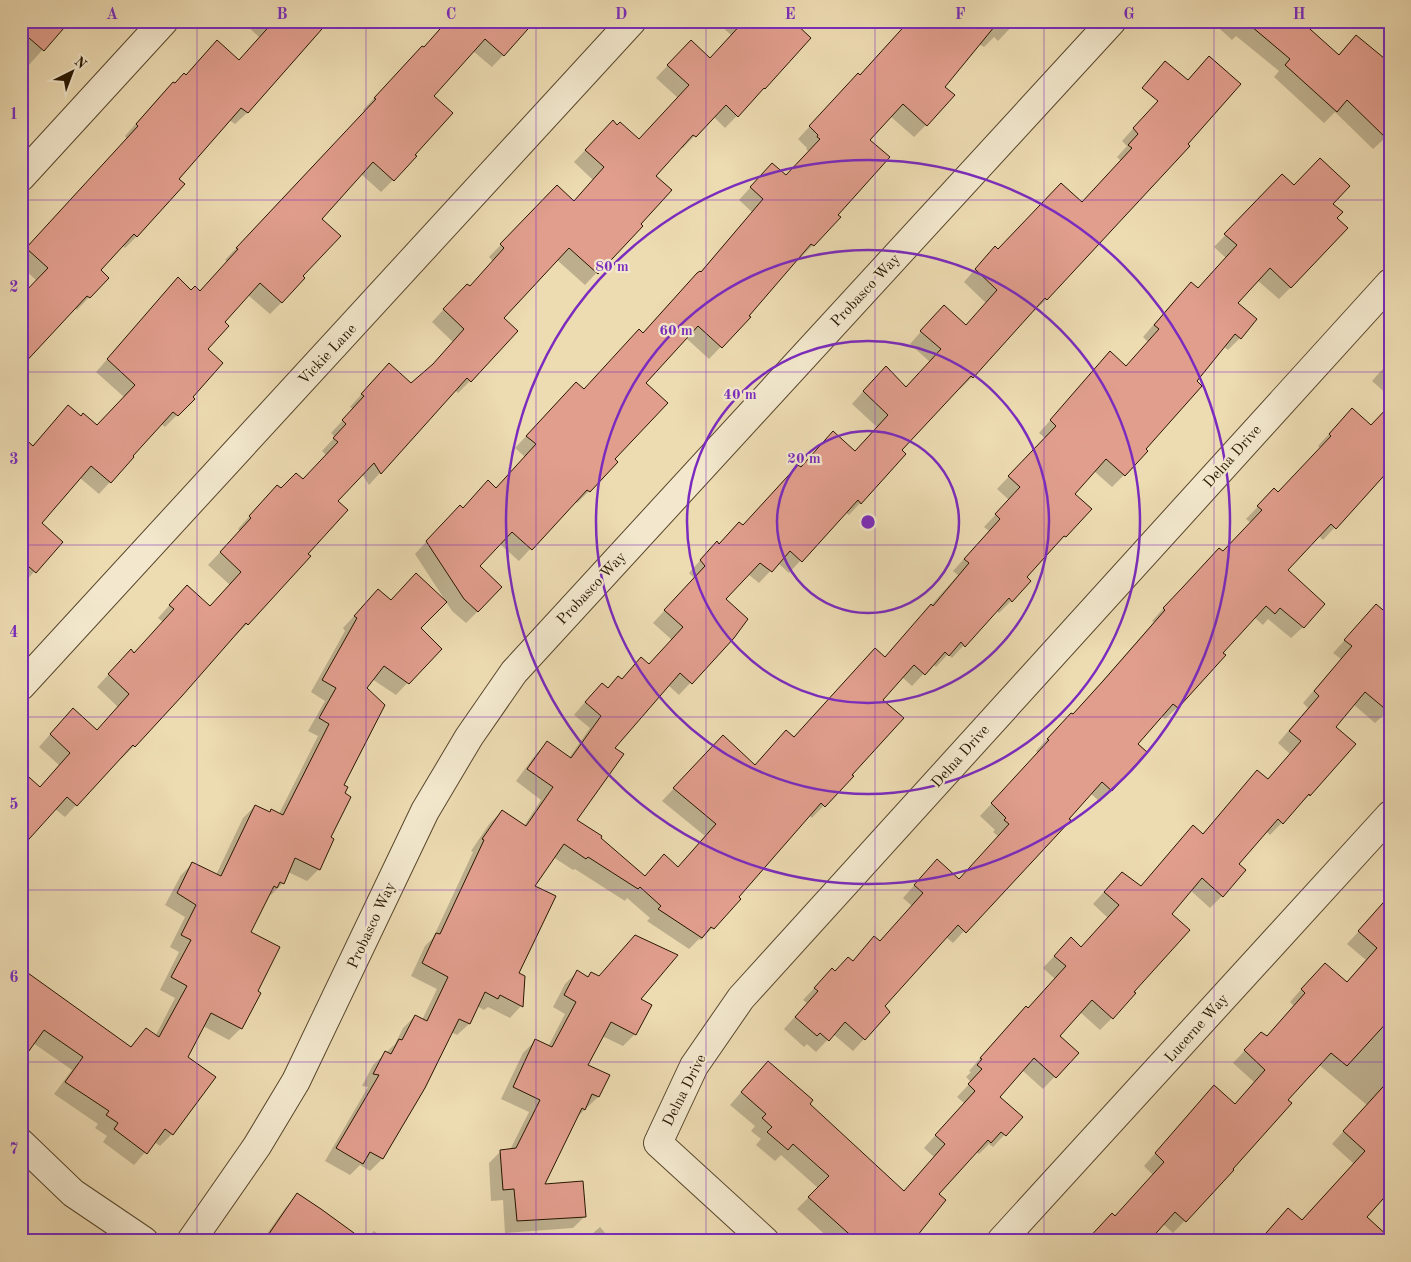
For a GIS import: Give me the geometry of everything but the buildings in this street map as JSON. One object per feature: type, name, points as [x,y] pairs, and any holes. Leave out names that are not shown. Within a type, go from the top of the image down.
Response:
[{"type":"street","points":[[21,177],[164,21]]},
{"type":"street","name":"Vickie Lane","points":[[21,686],[632,21]]},
{"type":"street","name":"Probasco Way","points":[[191,1241],[257,1146],[296,1081],[425,811],[468,737],[514,672],[1112,21]]},
{"type":"street","name":"Delna Drive","points":[[765,1241],[658,1143],[694,1066],[741,998],[1390,283]]},
{"type":"street","name":"Lucerne Way","points":[[1001,1241],[1390,815]]},
{"type":"street","points":[[21,1143],[73,1193],[144,1241]]}]
